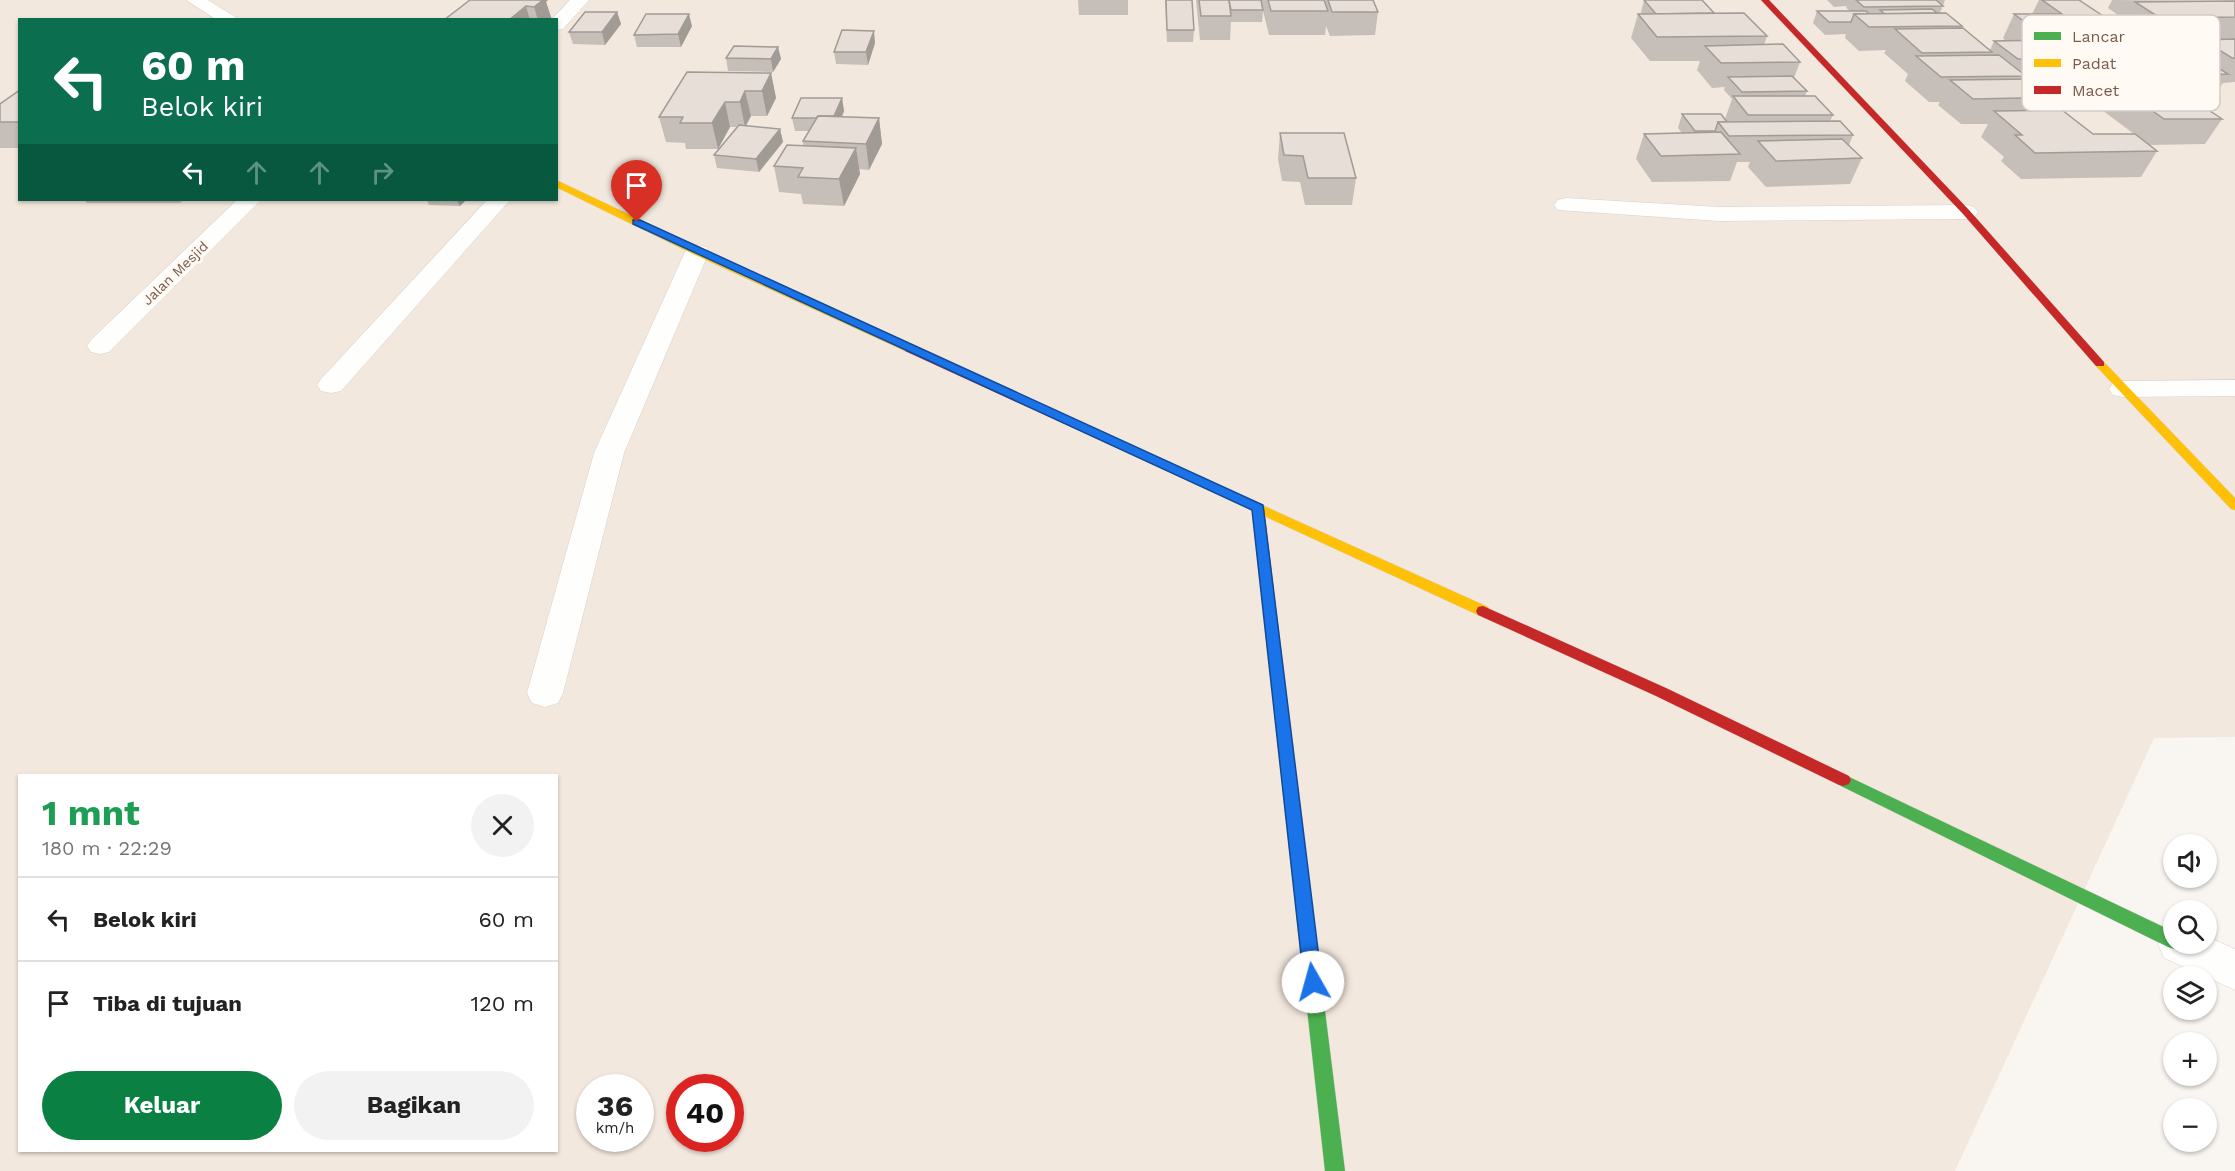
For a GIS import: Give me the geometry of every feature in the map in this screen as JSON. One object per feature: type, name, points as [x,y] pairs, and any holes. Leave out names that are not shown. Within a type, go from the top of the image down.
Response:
[{"type":"street","points":[[558,24],[580,0]]},
{"type":"street","points":[[1765,0],[1966,212],[2123,389],[2235,506]]},
{"type":"street","points":[[193,6],[226,18]]},
{"type":"street","points":[[558,184],[697,252],[1661,692],[2163,936]]},
{"type":"street","name":"Jalan Mesjid","points":[[100,346],[249,201]]},
{"type":"street","points":[[331,385],[498,201]]},
{"type":"street","points":[[1566,205],[1719,213],[1966,212]]},
{"type":"street","points":[[545,693],[609,453],[697,252]]},
{"type":"street","points":[[2123,389],[2235,388]]},
{"type":"street","points":[[1258,508],[1335,1171]]},
{"type":"street","points":[[2201,954],[2235,970]]},
{"type":"shaded area","points":[[0,0],[2235,0],[2235,737],[2154,738],[1955,1171],[0,1171]]},
{"type":"building","points":[[470,0],[543,0],[534,7],[526,6],[511,18],[447,18]]},
{"type":"building","points":[[1166,0],[1192,0],[1194,30],[1167,30]]},
{"type":"building","points":[[1199,0],[1229,0],[1231,16],[1201,16]]},
{"type":"building","points":[[1229,0],[1261,0],[1263,10],[1231,10]]},
{"type":"building","points":[[1268,0],[1324,0],[1328,11],[1271,11]]},
{"type":"building","points":[[1328,0],[1373,0],[1378,12],[1332,12]]},
{"type":"building","points":[[1644,0],[1702,0],[1714,13],[1656,14]]},
{"type":"building","points":[[1856,0],[1936,0],[1943,6],[1864,7]]},
{"type":"building","points":[[2042,0],[2079,0],[2102,15],[2022,15],[2022,20],[2014,14],[2062,14]]},
{"type":"building","points":[[2235,1],[2235,17],[2155,15],[2135,2]]},
{"type":"building","points":[[1932,9],[1937,13],[1885,14],[1880,10]]},
{"type":"building","points":[[1817,11],[1866,11],[1869,14],[1854,14],[1851,22],[1829,22]]},
{"type":"building","points":[[585,12],[617,12],[602,32],[569,32]]},
{"type":"building","points":[[1744,13],[1767,36],[1657,37],[1638,14]]},
{"type":"building","points":[[1946,13],[1962,26],[1869,27],[1854,14]]},
{"type":"building","points":[[646,14],[689,14],[678,34],[634,35]]},
{"type":"building","points":[[1963,28],[1992,52],[1922,53],[1895,29]]},
{"type":"building","points":[[842,30],[874,31],[866,52],[834,52]]},
{"type":"building","points":[[2220,39],[2235,39],[2235,58],[2220,51]]},
{"type":"building","points":[[2022,40],[2022,59],[2018,59],[1994,41]]},
{"type":"building","points":[[1783,44],[1800,62],[1721,63],[1705,46]]},
{"type":"building","points":[[734,46],[778,47],[771,59],[726,58]]},
{"type":"building","points":[[1999,55],[2022,73],[2022,76],[1941,77],[1916,56]]},
{"type":"building","points":[[687,72],[771,73],[762,91],[745,91],[740,102],[725,102],[712,123],[680,123],[683,117],[659,117]]},
{"type":"building","points":[[1792,76],[1807,91],[1742,92],[1728,77]]},
{"type":"building","points":[[2022,79],[2022,98],[1973,99],[1950,80]]},
{"type":"building","points":[[18,91],[18,122],[0,122],[0,104]]},
{"type":"building","points":[[1733,96],[1815,96],[1833,115],[1748,115]]},
{"type":"building","points":[[801,98],[842,98],[834,116],[792,118]]},
{"type":"building","points":[[1994,111],[2063,111],[2093,134],[2135,134],[2157,151],[2035,153],[2015,135],[2022,135]]},
{"type":"building","points":[[2153,111],[2210,111],[2222,119],[2164,119]]},
{"type":"building","points":[[1682,114],[1721,114],[1727,122],[1718,122],[1715,131],[1695,131]]},
{"type":"building","points":[[818,116],[879,118],[866,144],[803,141]]},
{"type":"building","points":[[1840,121],[1853,135],[1729,136],[1718,122]]},
{"type":"building","points":[[739,125],[780,129],[756,159],[714,155]]},
{"type":"building","points":[[1721,132],[1740,154],[1661,156],[1644,134]]},
{"type":"building","points":[[1280,133],[1344,133],[1356,178],[1308,178],[1303,156],[1284,155]]},
{"type":"building","points":[[1842,139],[1862,158],[1776,161],[1758,141]]},
{"type":"building","points":[[787,145],[856,148],[839,179],[798,177],[803,168],[774,166]]},
{"type":"traffic: fast","points":[[1843,780],[2163,936]]},
{"type":"traffic: fast","points":[[1302,891],[1335,1171]]},
{"type":"traffic: slow","points":[[558,184],[697,252],[909,349]]},
{"type":"traffic: slow","points":[[2100,364],[2235,506]]},
{"type":"traffic: slow","points":[[1171,468],[1483,611]]},
{"type":"traffic: jam","points":[[1765,0],[1966,212],[2100,364]]},
{"type":"traffic: jam","points":[[909,349],[1171,468]]},
{"type":"traffic: jam","points":[[1258,508],[1302,891]]},
{"type":"traffic: jam","points":[[1483,611],[1661,692],[1843,780]]},
{"type":"route","points":[[637,222],[697,252],[1258,508],[1313,982]]}]
